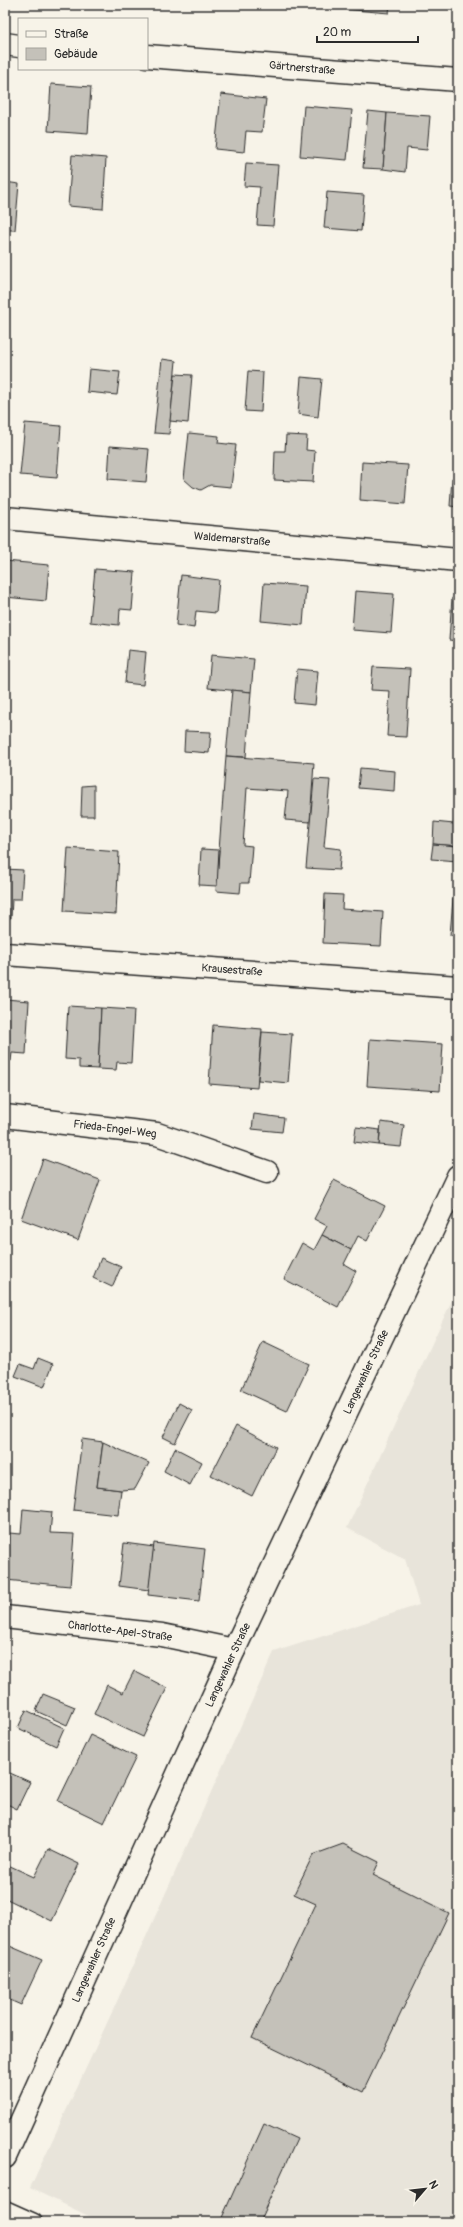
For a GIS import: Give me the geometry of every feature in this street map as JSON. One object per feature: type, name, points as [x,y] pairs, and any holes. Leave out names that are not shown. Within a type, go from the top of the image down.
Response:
[{"type":"street","points":[[5,44],[18,46]]},
{"type":"street","name":"Gärtnerstraße","points":[[148,56],[458,80]]},
{"type":"street","name":"Waldemarstraße","points":[[5,518],[458,560]]},
{"type":"street","name":"Krausestraße","points":[[5,954],[458,987]]},
{"type":"street","name":"Frieda-Engel-Weg","points":[[5,1116],[157,1134],[267,1172]]},
{"type":"street","name":"Langewahler Straße","points":[[5,2157],[234,1650],[458,1176]]},
{"type":"street","name":"Charlotte-Apel-Straße","points":[[5,1617],[162,1635],[234,1650]]},
{"type":"lane","points":[[5,2209],[34,2222]]},
{"type":"shaded area","points":[[458,1287],[458,2222],[101,2222],[30,2188],[114,2008],[274,1652],[419,1605],[405,1559],[347,1528]]},
{"type":"building","points":[[343,5],[390,5],[389,13],[342,9]]},
{"type":"building","points":[[51,84],[91,87],[88,134],[48,131]]},
{"type":"building","points":[[221,94],[266,99],[262,132],[246,131],[244,152],[215,149]]},
{"type":"building","points":[[304,106],[352,110],[347,160],[300,156]]},
{"type":"building","points":[[368,111],[387,113],[383,169],[363,168]]},
{"type":"building","points":[[387,113],[430,116],[427,150],[407,148],[405,172],[383,169]]},
{"type":"building","points":[[72,155],[106,158],[103,209],[68,206]]},
{"type":"building","points":[[246,163],[278,165],[273,226],[257,225],[260,187],[244,186]]},
{"type":"building","points":[[5,182],[19,184],[15,230],[5,230]]},
{"type":"building","points":[[327,192],[364,195],[361,231],[324,228]]},
{"type":"building","points":[[162,359],[176,361],[169,434],[154,433]]},
{"type":"building","points":[[89,369],[120,372],[117,395],[87,392]]},
{"type":"building","points":[[248,371],[263,372],[261,412],[245,411]]},
{"type":"building","points":[[175,374],[192,375],[188,423],[170,421]]},
{"type":"building","points":[[301,377],[322,379],[318,417],[298,414]]},
{"type":"building","points":[[25,423],[61,426],[57,478],[20,475]]},
{"type":"building","points":[[189,433],[219,436],[218,443],[236,445],[231,487],[210,485],[201,490],[193,487],[184,479]]},
{"type":"building","points":[[286,435],[307,436],[306,450],[315,451],[313,482],[274,480],[275,451],[285,451]]},
{"type":"building","points":[[110,446],[149,449],[146,482],[108,479]]},
{"type":"building","points":[[362,462],[408,465],[405,504],[360,500]]},
{"type":"building","points":[[452,478],[458,478],[458,507],[450,506]]},
{"type":"building","points":[[5,561],[49,565],[46,601],[5,597]]},
{"type":"building","points":[[95,569],[135,572],[132,610],[120,609],[119,625],[90,622]]},
{"type":"building","points":[[181,575],[219,580],[216,613],[196,611],[194,628],[176,625]]},
{"type":"building","points":[[264,583],[306,586],[303,625],[261,621]]},
{"type":"building","points":[[355,591],[394,594],[391,633],[352,630]]},
{"type":"building","points":[[452,598],[458,599],[458,641],[449,640]]},
{"type":"building","points":[[128,650],[146,652],[143,685],[125,683]]},
{"type":"building","points":[[211,655],[254,659],[251,692],[208,688]]},
{"type":"building","points":[[373,667],[410,669],[406,737],[387,736],[390,691],[371,690]]},
{"type":"building","points":[[297,669],[318,671],[315,705],[294,703]]},
{"type":"building","points":[[232,690],[251,692],[246,757],[226,756]]},
{"type":"building","points":[[185,731],[211,732],[209,753],[184,751]]},
{"type":"building","points":[[226,756],[314,763],[310,822],[285,820],[288,791],[247,788],[243,845],[252,846],[249,883],[241,883],[240,893],[216,891]]},
{"type":"building","points":[[360,768],[395,771],[394,791],[358,788]]},
{"type":"building","points":[[314,779],[330,780],[324,847],[341,849],[339,870],[306,868]]},
{"type":"building","points":[[94,785],[94,816],[81,816],[82,786]]},
{"type":"building","points":[[456,806],[458,807],[458,846],[433,844],[434,822],[454,824]]},
{"type":"building","points":[[433,844],[458,846],[458,861],[431,859]]},
{"type":"building","points":[[68,848],[119,852],[116,914],[64,911]]},
{"type":"building","points":[[201,849],[219,850],[217,886],[199,885]]},
{"type":"building","points":[[5,869],[23,870],[21,899],[12,899],[11,918],[5,917]]},
{"type":"building","points":[[325,894],[343,895],[342,909],[383,912],[381,946],[323,943]]},
{"type":"building","points":[[453,899],[458,900],[458,936],[450,935]]},
{"type":"building","points":[[5,999],[29,1001],[26,1054],[12,1053],[11,1061],[5,1060]]},
{"type":"building","points":[[68,1006],[101,1008],[98,1069],[79,1068],[79,1060],[65,1059]]},
{"type":"building","points":[[101,1008],[134,1010],[131,1063],[117,1062],[116,1070],[98,1069]]},
{"type":"building","points":[[213,1025],[262,1029],[257,1088],[209,1084]]},
{"type":"building","points":[[262,1032],[292,1034],[288,1083],[258,1080]]},
{"type":"building","points":[[370,1039],[443,1044],[440,1091],[367,1086]]},
{"type":"building","points":[[254,1114],[284,1118],[282,1132],[252,1129]]},
{"type":"building","points":[[381,1122],[404,1125],[401,1147],[379,1145]]},
{"type":"building","points":[[356,1127],[380,1130],[379,1145],[354,1142]]},
{"type":"building","points":[[43,1159],[100,1180],[78,1240],[21,1219]]},
{"type":"building","points":[[334,1180],[385,1206],[367,1241],[358,1236],[351,1250],[322,1235],[327,1226],[314,1219]]},
{"type":"building","points":[[322,1235],[351,1250],[344,1264],[356,1271],[338,1307],[284,1279],[302,1243],[314,1250]]},
{"type":"building","points":[[101,1258],[121,1267],[112,1287],[93,1278]]},
{"type":"building","points":[[263,1342],[309,1364],[287,1411],[241,1390]]},
{"type":"building","points":[[38,1358],[53,1364],[44,1387],[15,1376],[20,1364],[34,1369]]},
{"type":"building","points":[[179,1403],[192,1410],[175,1443],[163,1437]]},
{"type":"building","points":[[236,1426],[276,1447],[252,1496],[211,1475]]},
{"type":"building","points":[[82,1439],[103,1442],[97,1487],[121,1490],[118,1515],[73,1510]]},
{"type":"building","points":[[103,1442],[149,1463],[135,1489],[121,1490],[97,1487]]},
{"type":"building","points":[[175,1448],[202,1462],[190,1485],[164,1471]]},
{"type":"building","points":[[23,1509],[52,1512],[50,1533],[74,1534],[70,1586],[5,1580],[9,1533],[21,1534]]},
{"type":"building","points":[[124,1543],[154,1547],[149,1590],[119,1586]]},
{"type":"building","points":[[154,1543],[205,1549],[199,1601],[148,1595]]},
{"type":"building","points":[[134,1671],[167,1688],[143,1737],[94,1714],[107,1685],[123,1693]]},
{"type":"building","points":[[43,1694],[75,1707],[67,1725],[36,1711]]},
{"type":"building","points":[[26,1710],[64,1728],[56,1746],[18,1728]]},
{"type":"building","points":[[90,1735],[136,1757],[104,1823],[58,1801]]},
{"type":"building","points":[[10,1773],[30,1782],[17,1809],[5,1803],[5,1785]]},
{"type":"building","points":[[343,1844],[379,1862],[373,1875],[449,1913],[363,2092],[252,2038],[316,1904],[294,1894],[313,1855]]},
{"type":"building","points":[[48,1849],[79,1864],[52,1921],[5,1898],[5,1870],[8,1865],[34,1877]]},
{"type":"building","points":[[5,1944],[42,1960],[21,2005],[5,1998]]},
{"type":"building","points":[[264,2124],[297,2139],[259,2222],[220,2222]]}]
